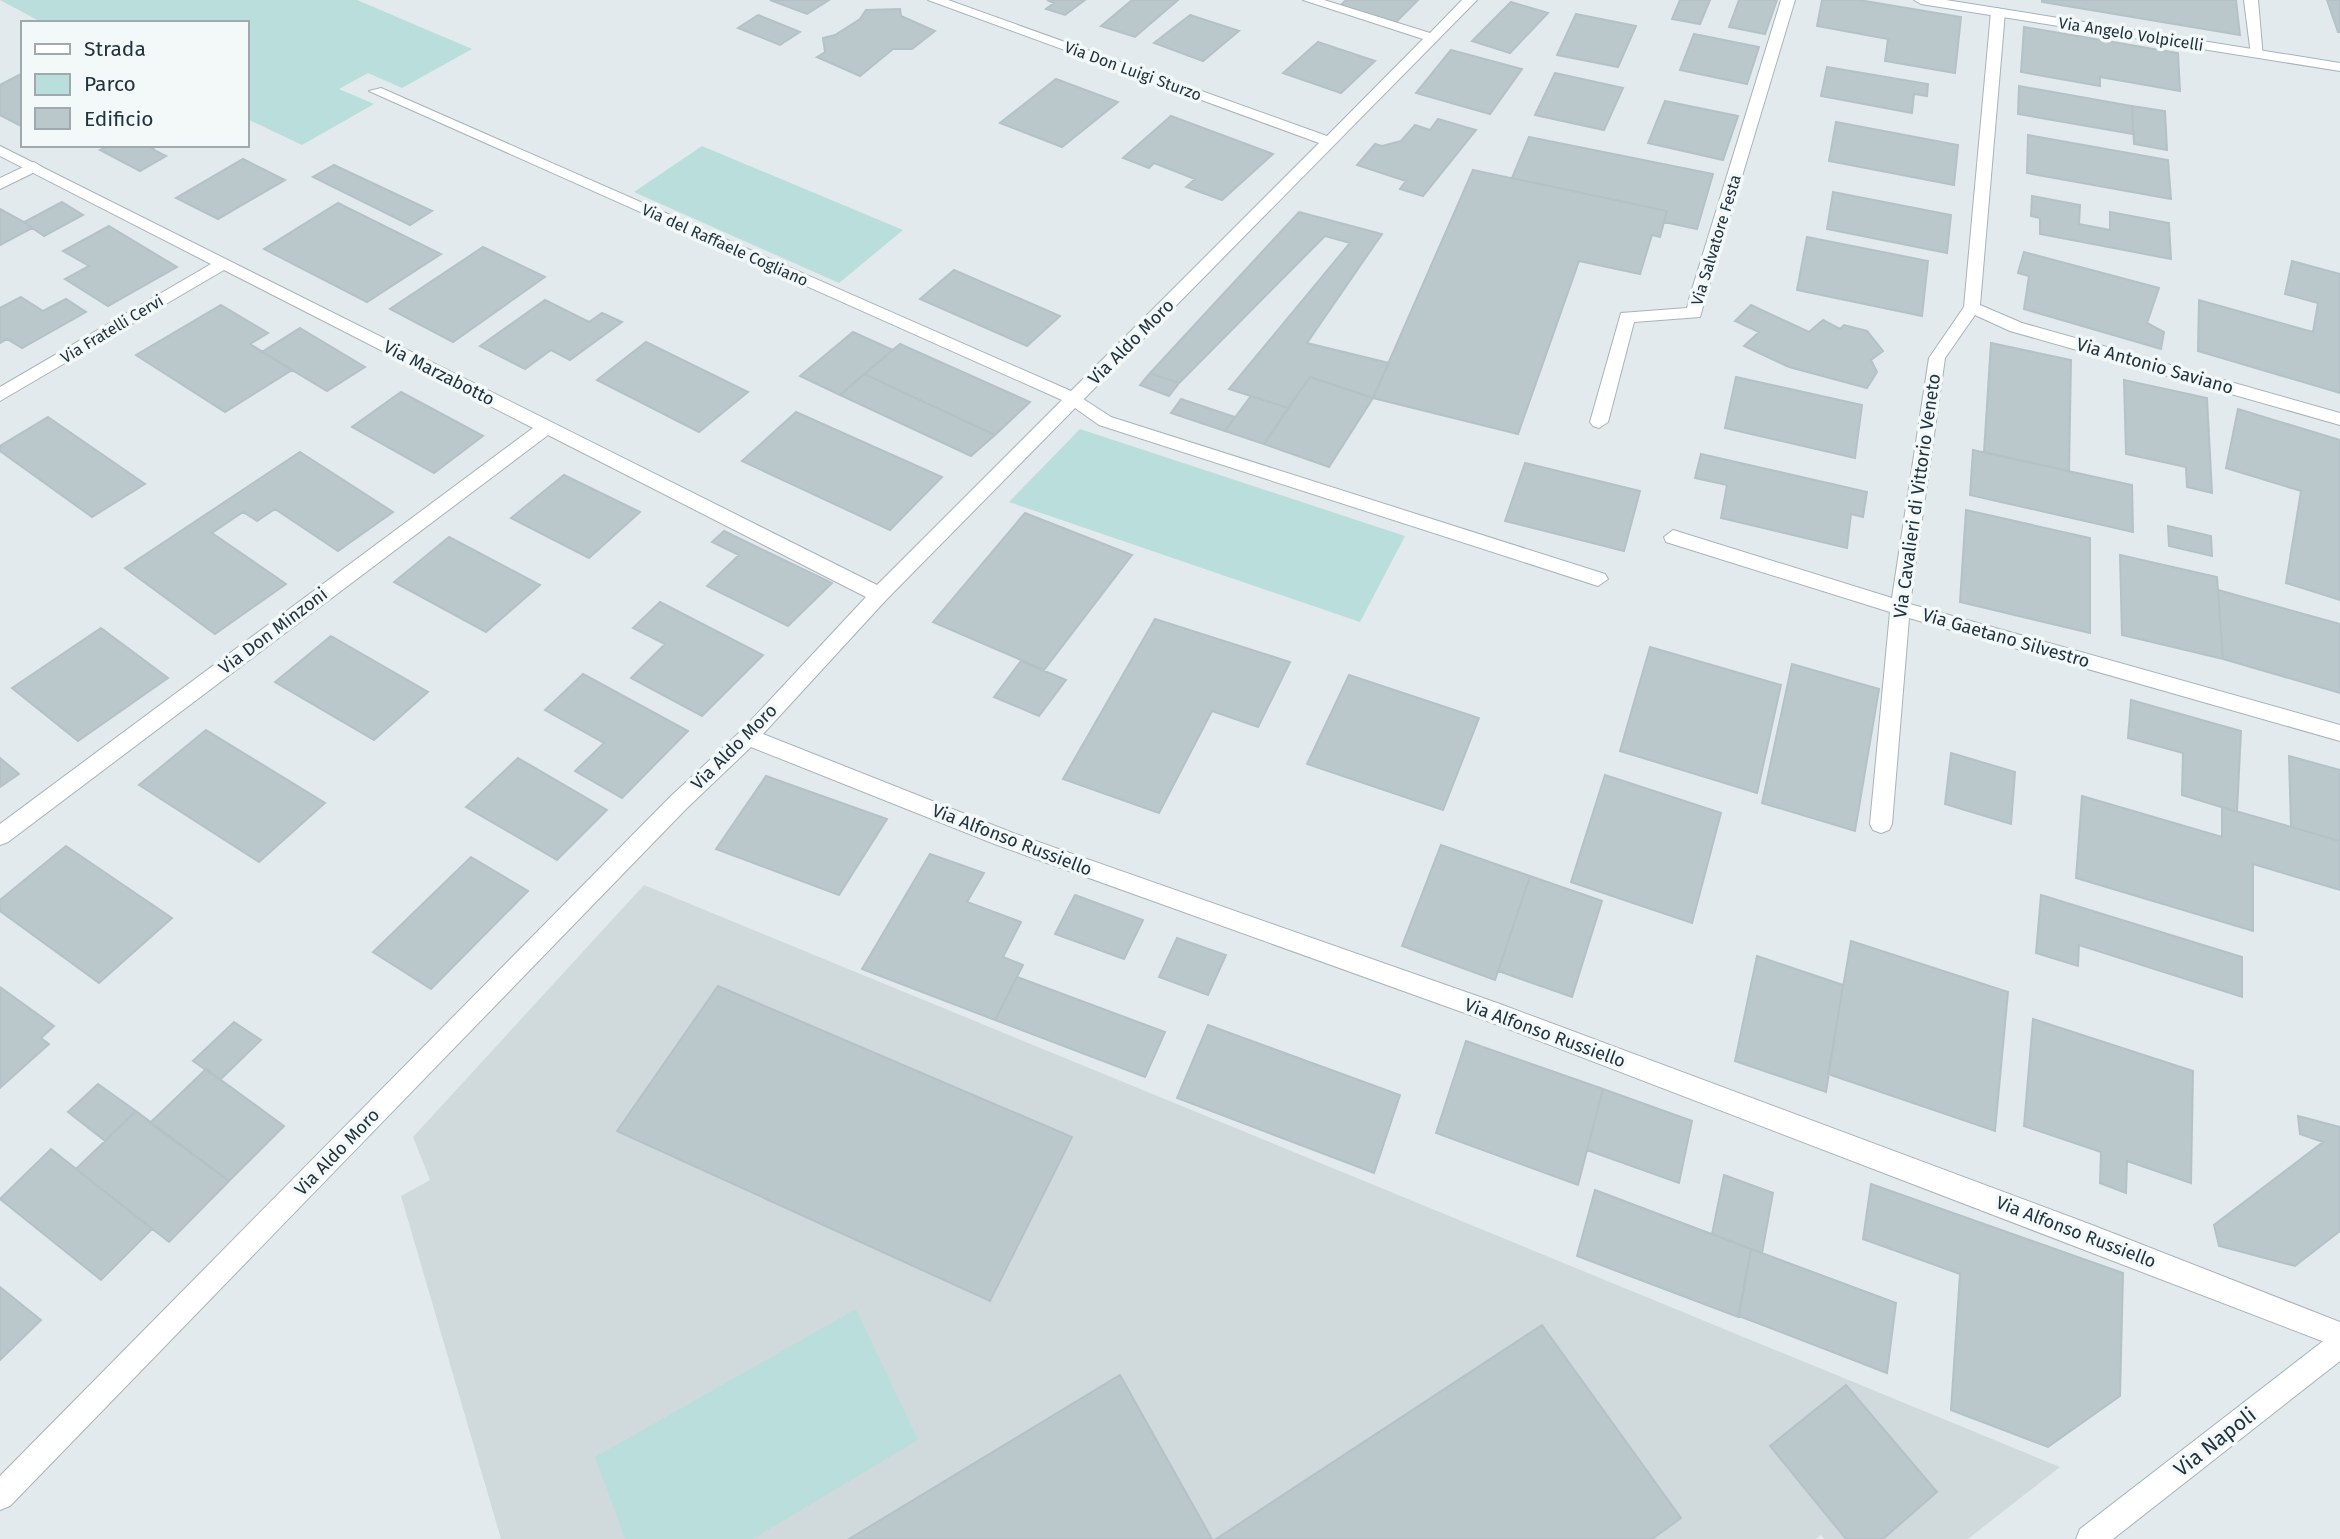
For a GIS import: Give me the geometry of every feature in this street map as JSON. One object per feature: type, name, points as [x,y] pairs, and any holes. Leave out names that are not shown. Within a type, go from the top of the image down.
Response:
[{"type":"street","name":"Via Don Luigi Sturzo","points":[[935,0],[1330,142]]},
{"type":"street","points":[[1310,0],[1433,38]]},
{"type":"street","name":"Via Aldo Moro","points":[[0,1496],[678,803],[748,737],[879,595],[1470,0]]},
{"type":"street","name":"Via Salvatore Festa","points":[[1599,422],[1627,317],[1694,313],[1788,0]]},
{"type":"street","name":"Via Angelo Volpicelli","points":[[1922,0],[2340,67]]},
{"type":"street","points":[[2251,0],[2258,55]]},
{"type":"street","name":"Via Cavalieri di Vittorio Veneto","points":[[1881,824],[1900,608],[1937,358],[1972,307],[1998,12]]},
{"type":"street","name":"Via del Raffaele Cogliano","points":[[376,90],[1074,399],[1105,421],[1598,579]]},
{"type":"street","name":"Via Marzabotto","points":[[0,150],[879,595]]},
{"type":"street","points":[[0,184],[34,167]]},
{"type":"street","name":"Via Fratelli Cervi","points":[[0,395],[224,263]]},
{"type":"street","name":"Via Antonio Saviano","points":[[1972,307],[2016,327],[2340,419]]},
{"type":"street","name":"Via Don Minzoni","points":[[0,836],[546,427]]},
{"type":"street","name":"Via Gaetano Silvestro","points":[[1673,537],[1900,608],[2340,733]]},
{"type":"street","name":"Via Alfonso Russiello","points":[[748,737],[1005,839],[1513,1020],[2092,1238],[2340,1335]]},
{"type":"street","name":"Via Napoli","points":[[2091,1539],[2340,1345]]},
{"type":"shaded area","points":[[644,885],[2060,1467],[1968,1539],[1824,1539],[1821,1535],[1816,1539],[501,1539],[401,1196],[430,1180],[413,1137]]},
{"type":"green space","points":[[0,0],[357,0],[472,49],[402,88],[368,73],[339,89],[374,104],[302,145],[248,119],[248,21],[39,21]]},
{"type":"green space","points":[[702,146],[903,230],[839,283],[634,192]]},
{"type":"green space","points":[[1080,429],[1405,536],[1360,622],[1009,502]]},
{"type":"green space","points":[[856,1309],[918,1440],[753,1539],[625,1539],[595,1457]]},
{"type":"building","points":[[770,0],[829,0],[807,14]]},
{"type":"building","points":[[1047,0],[1085,0],[1065,15],[1046,9],[1054,3]]},
{"type":"building","points":[[1132,0],[1178,0],[1135,37],[1101,26]]},
{"type":"building","points":[[1346,0],[1418,0],[1395,23],[1340,6]]},
{"type":"building","points":[[1680,0],[1710,0],[1700,24],[1672,19]]},
{"type":"building","points":[[1739,0],[1777,0],[1765,34],[1729,27]]},
{"type":"building","points":[[1822,0],[1859,0],[1961,17],[1955,73],[1885,61],[1888,39],[1817,26]]},
{"type":"building","points":[[2236,0],[2240,35],[2042,2]]},
{"type":"building","points":[[2327,0],[2340,0],[2340,32],[2338,32]]},
{"type":"building","points":[[1511,2],[1548,13],[1510,53],[1472,41]]},
{"type":"building","points":[[900,9],[901,16],[935,31],[912,49],[893,49],[860,76],[817,57],[825,52],[823,38],[835,35],[860,19],[866,10]]},
{"type":"building","points":[[1576,14],[1636,26],[1618,67],[1557,55]]},
{"type":"building","points":[[758,15],[800,32],[780,45],[738,28]]},
{"type":"building","points":[[1190,15],[1239,31],[1203,61],[1154,43]]},
{"type":"building","points":[[2024,27],[2178,53],[2180,91],[2100,77],[2100,86],[2021,72]]},
{"type":"building","points":[[1694,34],[1759,47],[1747,84],[1680,70]]},
{"type":"building","points":[[1318,42],[1375,61],[1341,93],[1283,73]]},
{"type":"building","points":[[1451,50],[1522,69],[1490,114],[1416,93]]},
{"type":"building","points":[[1827,67],[1928,84],[1927,96],[1914,94],[1912,113],[1821,96]]},
{"type":"building","points":[[1555,73],[1623,88],[1604,130],[1535,115]]},
{"type":"building","points":[[21,74],[21,126],[0,115],[0,85]]},
{"type":"building","points":[[1056,79],[1118,102],[1062,147],[1000,123]]},
{"type":"building","points":[[2019,86],[2132,106],[2133,134],[2018,114]]},
{"type":"building","points":[[1665,101],[1738,116],[1723,160],[1648,143]]},
{"type":"building","points":[[2132,106],[2165,111],[2167,150],[2134,144]]},
{"type":"building","points":[[1171,116],[1273,154],[1222,200],[1186,187],[1195,179],[1154,163],[1149,168],[1123,158]]},
{"type":"building","points":[[1438,119],[1476,130],[1423,196],[1400,189],[1406,181],[1357,165],[1375,144],[1382,146],[1401,141],[1415,125],[1430,130]]},
{"type":"building","points":[[1836,122],[1958,145],[1954,185],[1829,161]]},
{"type":"building","points":[[2028,135],[2168,160],[2171,199],[2027,173]]},
{"type":"building","points":[[1529,137],[1713,174],[1697,229],[1664,222],[1667,211],[1512,178]]},
{"type":"building","points":[[106,147],[156,147],[152,149],[166,156],[140,171],[100,150]]},
{"type":"building","points":[[243,159],[285,180],[218,219],[176,198]]},
{"type":"building","points":[[334,165],[432,211],[410,225],[313,177]]},
{"type":"building","points":[[1473,170],[1667,211],[1660,237],[1652,235],[1640,274],[1579,261],[1518,434],[1373,398]]},
{"type":"building","points":[[1833,192],[1951,215],[1947,253],[1827,229]]},
{"type":"building","points":[[2032,196],[2080,205],[2079,224],[2110,230],[2110,212],[2169,223],[2171,259],[2040,234],[2040,218],[2031,216]]},
{"type":"building","points":[[62,202],[83,215],[44,236],[24,222]]},
{"type":"building","points":[[338,203],[441,254],[367,302],[264,249]]},
{"type":"building","points":[[0,209],[24,222],[32,228],[0,245]]},
{"type":"building","points":[[1299,212],[1382,234],[1307,343],[1389,363],[1373,398],[1310,377],[1288,408],[1229,389],[1350,243],[1325,236],[1179,383],[1150,373]]},
{"type":"building","points":[[109,226],[177,267],[108,306],[65,279],[89,266],[63,251]]},
{"type":"building","points":[[1807,237],[1928,261],[1922,316],[1797,290]]},
{"type":"building","points":[[483,247],[545,277],[453,342],[390,309]]},
{"type":"building","points":[[2024,252],[2159,288],[2147,323],[2164,332],[2161,349],[2024,309],[2029,276],[2018,273]]},
{"type":"building","points":[[2292,261],[2340,274],[2340,393],[2198,351],[2199,300],[2313,332],[2318,303],[2285,294]]},
{"type":"building","points":[[954,270],[1060,316],[1027,346],[920,299]]},
{"type":"building","points":[[21,297],[43,311],[66,299],[86,312],[22,348],[7,339],[0,343],[0,308]]},
{"type":"building","points":[[545,300],[589,322],[602,313],[622,322],[570,360],[551,350],[525,369],[480,346]]},
{"type":"building","points":[[221,305],[268,333],[250,344],[292,370],[225,412],[136,355]]},
{"type":"building","points":[[1751,305],[1809,332],[1823,320],[1840,329],[1844,325],[1867,331],[1883,351],[1871,360],[1877,372],[1867,388],[1789,367],[1744,346],[1759,332],[1735,321]]},
{"type":"building","points":[[300,328],[365,367],[327,391],[262,352]]},
{"type":"building","points":[[853,332],[893,350],[840,395],[800,376]]},
{"type":"building","points":[[646,342],[748,392],[699,432],[597,380]]},
{"type":"building","points":[[1991,343],[2071,360],[2069,471],[1984,452]]},
{"type":"building","points":[[900,344],[1030,402],[995,435],[864,374]]},
{"type":"building","points":[[1150,373],[1179,383],[1169,396],[1140,385]]},
{"type":"building","points":[[864,374],[995,435],[971,456],[840,395]]},
{"type":"building","points":[[1310,377],[1373,398],[1329,467],[1264,444]]},
{"type":"building","points":[[1736,377],[1862,405],[1855,458],[1725,428]]},
{"type":"building","points":[[2124,380],[2207,398],[2212,493],[2187,487],[2186,467],[2126,454]]},
{"type":"building","points":[[401,392],[483,436],[434,473],[352,427]]},
{"type":"building","points":[[1251,396],[1288,408],[1264,444],[1225,431]]},
{"type":"building","points":[[1181,399],[1235,417],[1225,431],[1171,413]]},
{"type":"building","points":[[2238,409],[2340,440],[2340,600],[2286,583],[2301,491],[2226,468]]},
{"type":"building","points":[[796,412],[942,477],[890,530],[742,461]]},
{"type":"building","points":[[48,417],[145,484],[92,517],[0,451],[0,446]]},
{"type":"building","points":[[1973,450],[2132,485],[2133,532],[1970,495]]},
{"type":"building","points":[[300,452],[393,512],[338,551],[275,509],[257,521],[243,512],[212,533],[286,584],[215,634],[125,568]]},
{"type":"building","points":[[1701,454],[1867,492],[1863,517],[1851,514],[1847,548],[1721,518],[1727,485],[1695,478]]},
{"type":"building","points":[[1525,463],[1640,491],[1624,551],[1505,521]]},
{"type":"building","points":[[564,475],[640,512],[589,558],[511,518]]},
{"type":"building","points":[[1966,510],[2090,538],[2090,633],[1960,602]]},
{"type":"building","points":[[1025,513],[1132,555],[1044,670],[933,622]]},
{"type":"building","points":[[2168,526],[2211,536],[2212,556],[2169,546]]},
{"type":"building","points":[[724,531],[832,583],[788,626],[707,586],[739,555],[712,542]]},
{"type":"building","points":[[449,537],[540,585],[486,632],[394,582]]},
{"type":"building","points":[[2120,555],[2217,577],[2223,659],[2122,635]]},
{"type":"building","points":[[2218,590],[2340,624],[2340,693],[2223,659]]},
{"type":"building","points":[[660,602],[763,655],[702,716],[631,678],[665,644],[633,628]]},
{"type":"building","points":[[1155,619],[1290,662],[1258,727],[1212,711],[1159,813],[1063,779]]},
{"type":"building","points":[[101,628],[168,678],[78,741],[12,688]]},
{"type":"building","points":[[331,636],[428,692],[374,740],[275,682]]},
{"type":"building","points":[[1650,647],[1781,685],[1757,793],[1620,751]]},
{"type":"building","points":[[1021,661],[1066,680],[1039,716],[994,697]]},
{"type":"building","points":[[1792,664],[1879,689],[1855,831],[1762,803]]},
{"type":"building","points":[[583,674],[688,731],[622,798],[575,771],[604,743],[545,710]]},
{"type":"building","points":[[1349,675],[1479,718],[1443,810],[1307,764]]},
{"type":"building","points":[[2131,700],[2241,731],[2237,812],[2182,795],[2183,753],[2128,738]]},
{"type":"building","points":[[206,730],[325,803],[259,862],[139,785]]},
{"type":"building","points":[[1951,753],[2015,772],[2011,824],[1945,804]]},
{"type":"building","points":[[2289,756],[2340,770],[2340,841],[2291,827]]},
{"type":"building","points":[[0,758],[19,774],[0,787]]},
{"type":"building","points":[[518,758],[607,810],[557,860],[466,807]]},
{"type":"building","points":[[1605,775],[1721,813],[1692,923],[1571,882]]},
{"type":"building","points":[[766,776],[887,819],[839,895],[716,849]]},
{"type":"building","points":[[2082,796],[2222,837],[2222,807],[2340,841],[2340,890],[2253,864],[2253,931],[2076,878]]},
{"type":"building","points":[[1441,845],[1530,876],[1495,980],[1402,946]]},
{"type":"building","points":[[66,846],[172,918],[99,983],[0,911],[0,900]]},
{"type":"building","points":[[930,854],[984,873],[967,902],[1021,922],[1003,957],[1023,965],[995,1020],[862,969]]},
{"type":"building","points":[[471,857],[528,891],[431,989],[373,952]]},
{"type":"building","points":[[1530,876],[1602,901],[1572,997],[1498,971]]},
{"type":"building","points":[[1075,895],[1143,920],[1124,959],[1055,934]]},
{"type":"building","points":[[2041,895],[2242,957],[2242,997],[2079,945],[2078,966],[2036,953]]},
{"type":"building","points":[[1177,938],[1226,955],[1208,995],[1159,977]]},
{"type":"building","points":[[1851,941],[2008,992],[1995,1131],[1828,1074]]},
{"type":"building","points":[[1757,956],[1843,985],[1826,1092],[1735,1061]]},
{"type":"building","points":[[1017,977],[1165,1032],[1145,1077],[995,1020]]},
{"type":"building","points":[[718,986],[1072,1137],[990,1301],[617,1131]]},
{"type":"building","points":[[0,987],[54,1026],[41,1038],[49,1044],[0,1088]]},
{"type":"building","points":[[2033,1019],[2193,1071],[2191,1183],[2127,1161],[2126,1193],[2100,1183],[2101,1152],[2024,1126]]},
{"type":"building","points":[[234,1022],[261,1040],[220,1080],[193,1061]]},
{"type":"building","points":[[1208,1025],[1400,1095],[1374,1173],[1177,1098]]},
{"type":"building","points":[[1466,1041],[1603,1089],[1578,1185],[1436,1133]]},
{"type":"building","points":[[206,1069],[284,1126],[229,1181],[150,1123]]},
{"type":"building","points":[[98,1084],[136,1111],[105,1141],[68,1112]]},
{"type":"building","points":[[1603,1089],[1692,1121],[1679,1183],[1587,1150]]},
{"type":"building","points":[[136,1111],[229,1181],[169,1242],[76,1169]]},
{"type":"building","points":[[2298,1116],[2340,1127],[2340,1231],[2295,1266],[2219,1246],[2214,1225],[2323,1142],[2300,1134]]},
{"type":"building","points":[[51,1149],[152,1229],[101,1280],[0,1199]]},
{"type":"building","points":[[1724,1175],[1773,1193],[1762,1253],[1712,1234]]},
{"type":"building","points":[[1871,1184],[2123,1273],[2120,1396],[2048,1447],[1951,1410],[1960,1274],[1863,1239]]},
{"type":"building","points":[[1595,1190],[1751,1249],[1738,1317],[1577,1256]]},
{"type":"building","points":[[1751,1249],[1896,1303],[1887,1373],[1739,1316]]},
{"type":"building","points":[[0,1287],[41,1320],[0,1360]]},
{"type":"building","points":[[1542,1325],[1681,1518],[1652,1539],[1216,1539]]},
{"type":"building","points":[[1120,1375],[1212,1539],[849,1539]]},
{"type":"building","points":[[1846,1385],[1937,1492],[1883,1539],[1846,1539],[1770,1446]]}]
